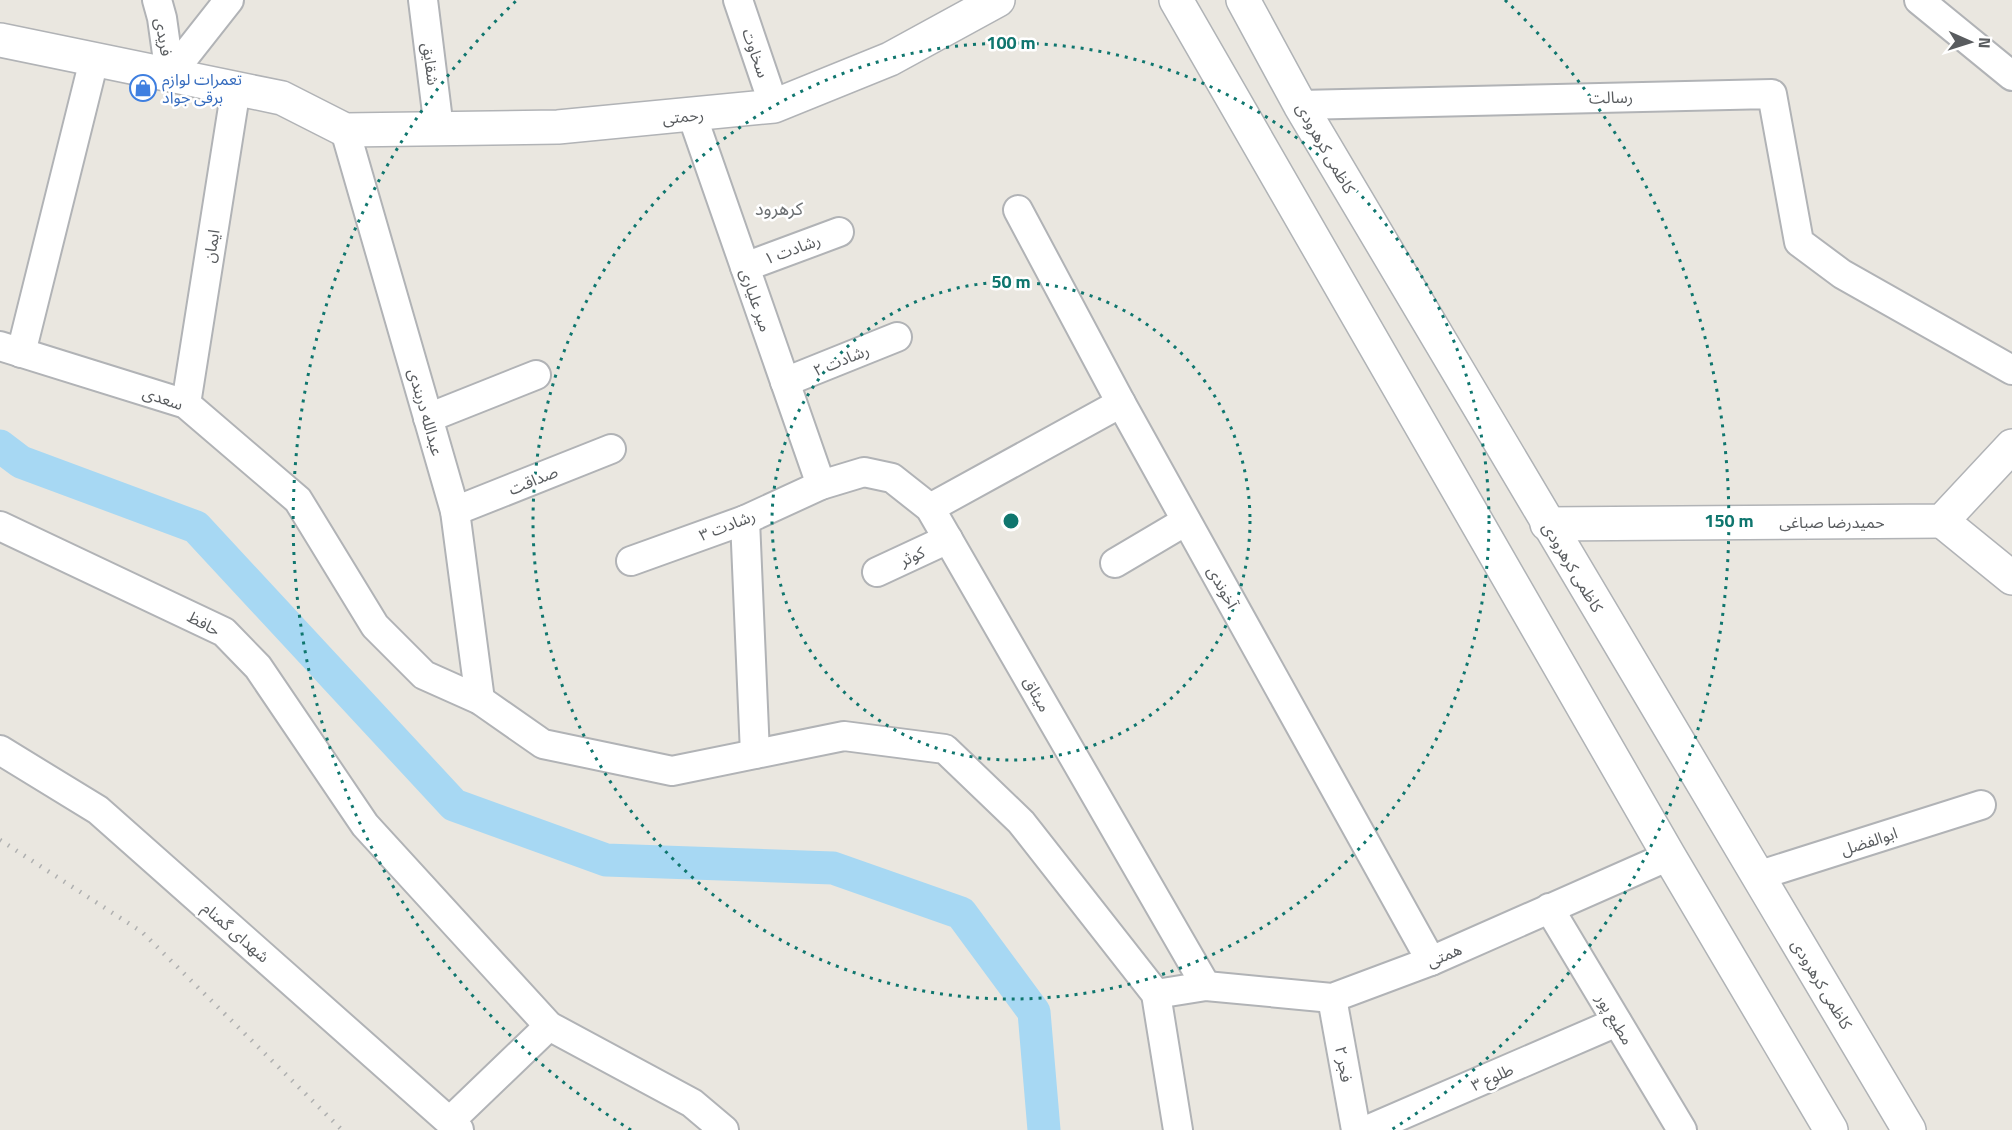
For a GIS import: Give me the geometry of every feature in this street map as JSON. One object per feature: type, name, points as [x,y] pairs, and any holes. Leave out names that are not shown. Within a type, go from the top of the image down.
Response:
[{"type":"main road","name":"رحمتی","points":[[345,130],[558,127],[774,106],[890,59],[998,0]]},
{"type":"main road","points":[[1176,0],[1669,856],[1831,1130]]},
{"type":"main road","name":"کاظمی کرهرودی","points":[[1243,0],[1300,105],[1909,1130]]},
{"type":"main road","points":[[0,40],[282,98],[345,130]]},
{"type":"main road","points":[[2012,446],[1942,521],[2012,578]]},
{"type":"main road","name":"حمیدرضا صباغی","points":[[1547,524],[1942,521]]},
{"type":"street","name":"فریدی","points":[[157,0],[162,18],[170,75]]},
{"type":"street","points":[[170,75],[229,0]]},
{"type":"street","name":"شقایق","points":[[423,0],[439,129]]},
{"type":"street","name":"سخاوت","points":[[738,0],[774,106]]},
{"type":"street","points":[[1919,0],[2011,73]]},
{"type":"street","points":[[10,350],[94,60]]},
{"type":"street","name":"ایمان","points":[[186,404],[236,88]]},
{"type":"street","name":"رسالت","points":[[1300,105],[1772,93],[1799,242],[1842,274],[2012,370]]},
{"type":"street","name":"میر علیاری","points":[[692,115],[821,486]]},
{"type":"street","name":"عبدالله دربندی","points":[[345,130],[455,511],[480,700]]},
{"type":"street","name":"آخوندی","points":[[1018,210],[1121,404],[1431,962]]},
{"type":"street","name":"رشادت ۱","points":[[745,267],[839,232]]},
{"type":"street","name":"رشادت ۲","points":[[785,382],[897,337]]},
{"type":"street","name":"سعدی","points":[[10,350],[186,404],[298,500],[375,626],[424,675],[480,700],[543,744],[672,771],[844,736],[945,748],[1022,822],[1156,994]]},
{"type":"street","points":[[428,418],[536,375]]},
{"type":"street","points":[[930,508],[1121,404]]},
{"type":"street","name":"صداقت","points":[[455,511],[611,449]]},
{"type":"street","name":"میثاق","points":[[821,486],[864,472],[892,478],[930,508],[1206,986]]},
{"type":"street","name":"رشادت ۳","points":[[631,561],[745,520],[821,486]]},
{"type":"street","points":[[745,520],[755,754]]},
{"type":"street","points":[[1115,563],[1186,521]]},
{"type":"street","name":"حافظ","points":[[0,526],[224,632],[258,667],[365,825],[549,1026],[692,1103],[724,1130]]},
{"type":"street","name":"کوثر","points":[[877,572],[948,539]]},
{"type":"street","name":"شهدای گمنام","points":[[0,750],[98,810],[455,1126]]},
{"type":"street","name":"ابوالفضل","points":[[1757,876],[1981,805]]},
{"type":"street","name":"همتی","points":[[1156,994],[1206,986],[1332,998],[1431,962],[1669,856]]},
{"type":"street","name":"مطیع پور","points":[[1549,908],[1682,1130]]},
{"type":"street","points":[[1156,994],[1178,1130]]},
{"type":"street","name":"فجر ۲","points":[[1332,998],[1356,1130]]},
{"type":"street","name":"طلوع ۳","points":[[1367,1130],[1418,1120],[1617,1022]]},
{"type":"street","points":[[455,1126],[549,1026]]},
{"type":"waterway","points":[[0,446],[21,462],[196,527],[454,805],[606,860],[833,868],[961,913],[1034,1012],[1044,1130]]},
{"type":"railway","points":[[0,840],[142,932],[342,1130]]},
{"type":"place","name":"تعمرات لوازم برقی جواد","points":[[143,88]]},
{"type":"district","name":"کرهرود","points":[[779,209]]}]
